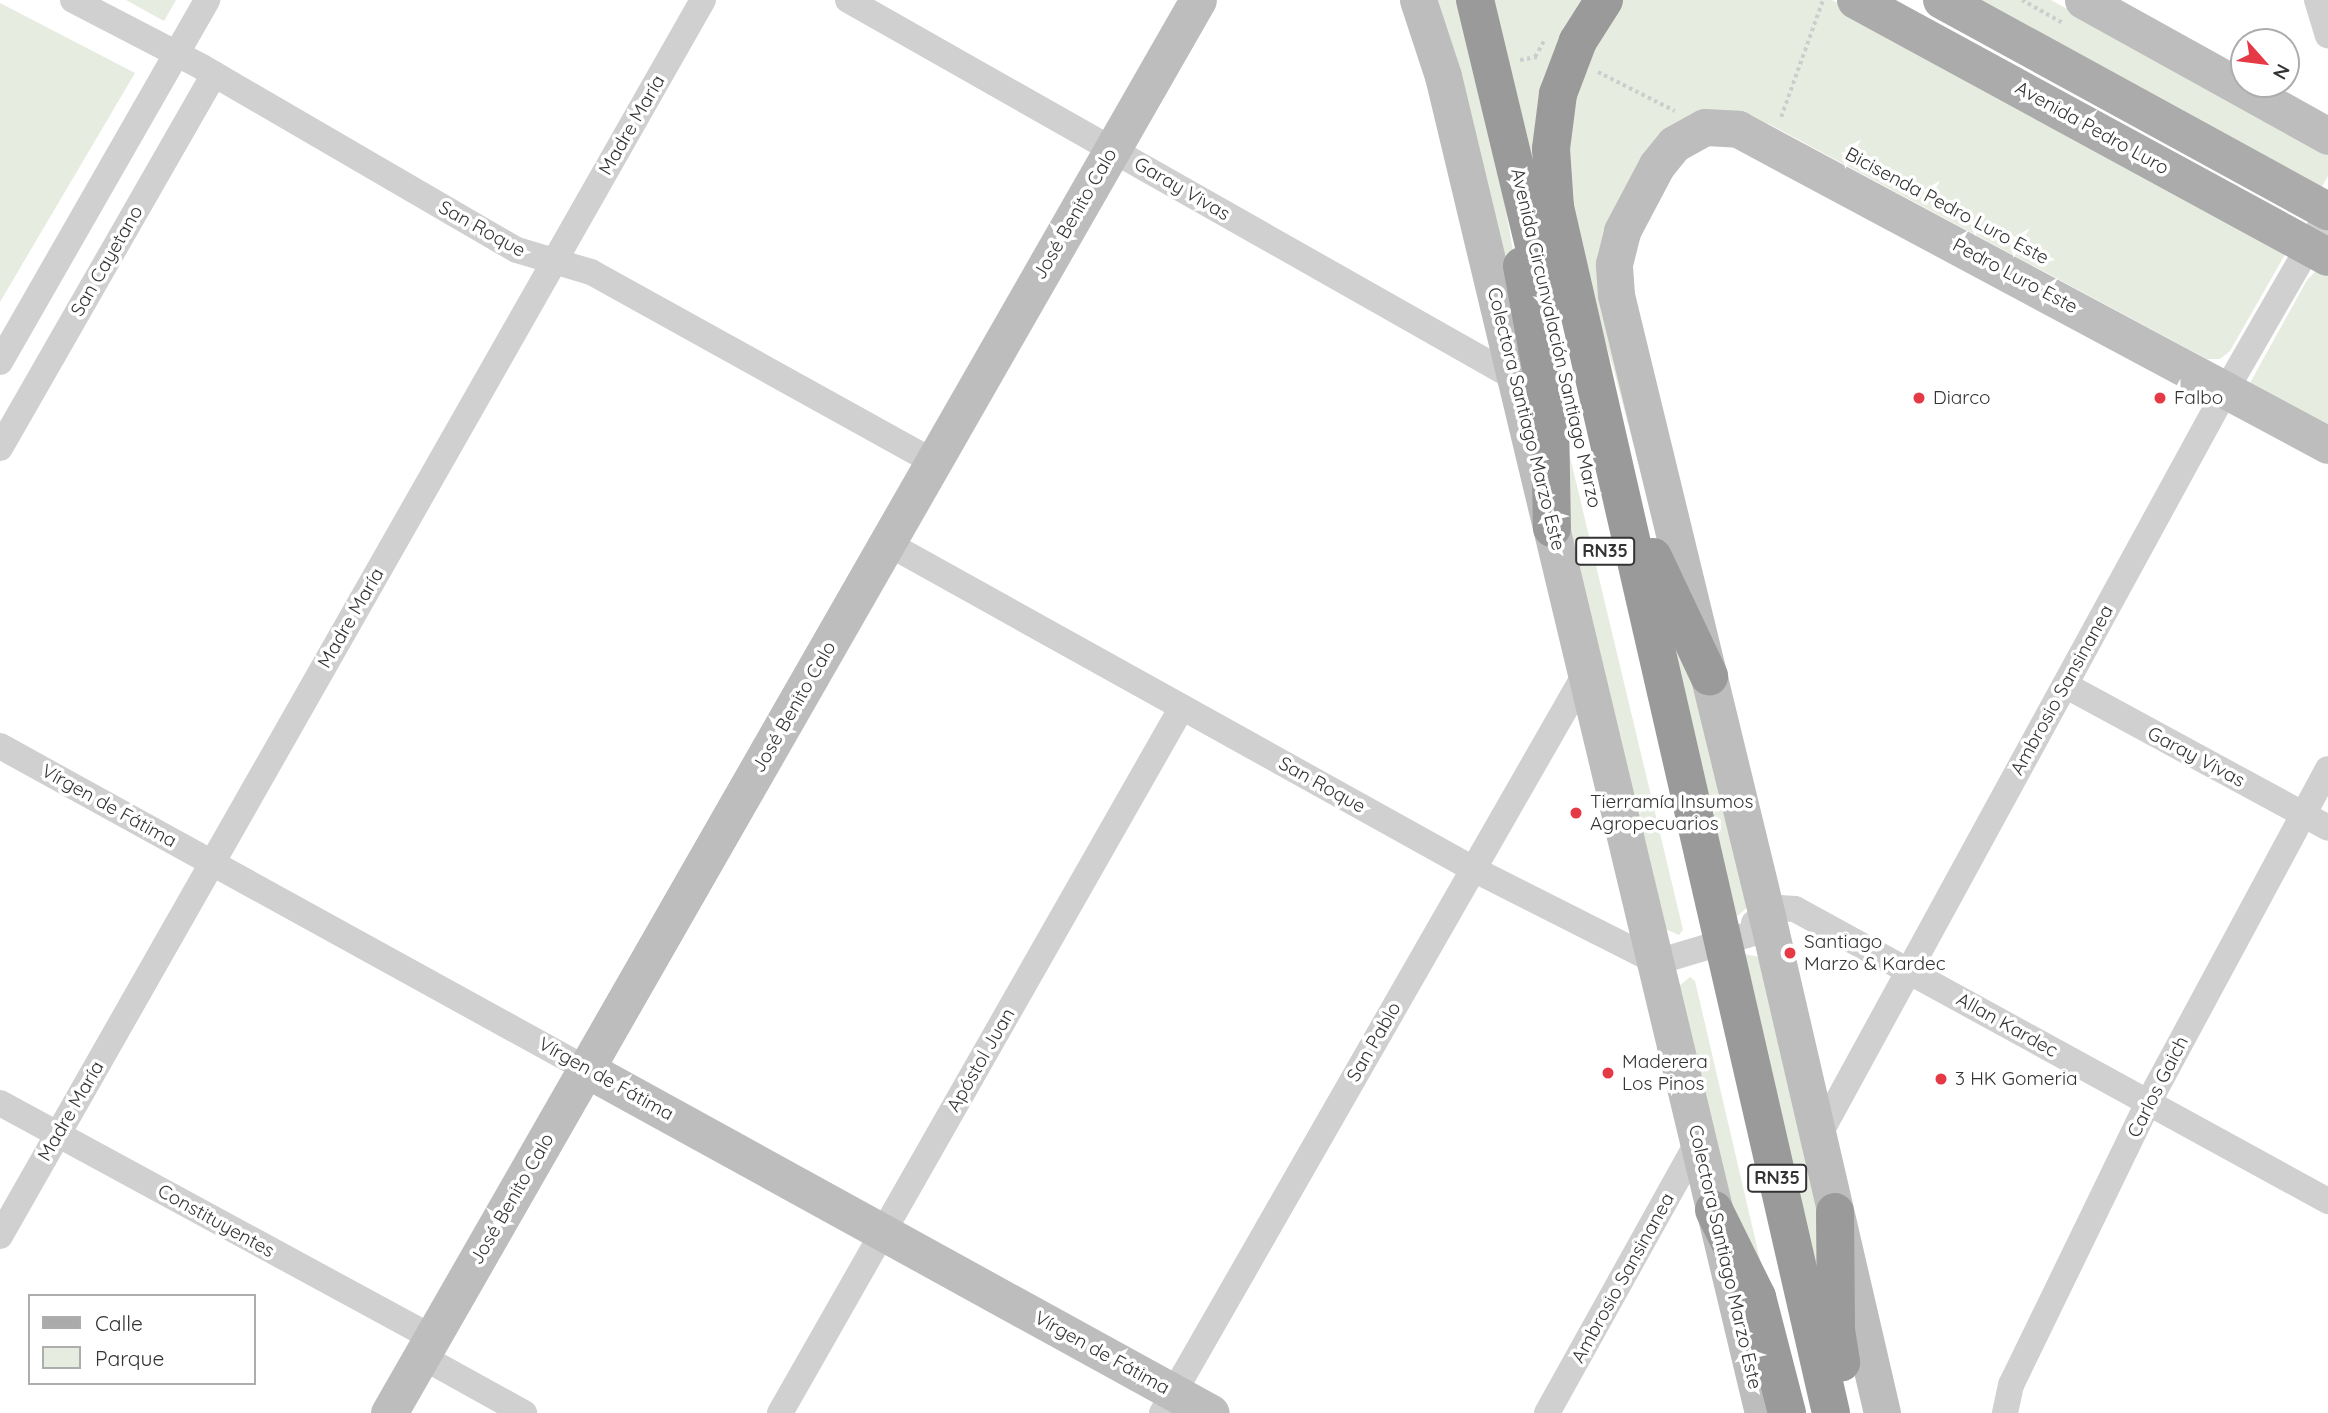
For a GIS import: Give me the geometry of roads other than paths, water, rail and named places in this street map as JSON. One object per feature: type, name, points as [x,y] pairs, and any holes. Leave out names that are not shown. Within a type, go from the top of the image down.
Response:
[{"type":"highway","name":"Avenida Circunvalación Santiago Marzo","points":[[1475,0],[1710,946],[1831,1413]]},
{"type":"highway","name":"Avenida Circunvalación Santiago Marzo","points":[[1604,0],[1571,58],[1554,111],[1551,169],[1566,267],[1710,946],[1804,1413]]},
{"type":"highway","points":[[1513,153],[1522,260],[1550,417],[1552,528]]},
{"type":"highway","points":[[1566,267],[1607,377],[1657,571],[1709,676]]},
{"type":"highway","points":[[1714,1210],[1757,1297],[1787,1413]]},
{"type":"highway","points":[[1835,1212],[1836,1330],[1851,1413]]},
{"type":"main road","name":"Avenida Pedro Luro","points":[[1856,0],[2318,251]]},
{"type":"main road","name":"Avenida Pedro Luro","points":[[1942,0],[2328,212]]},
{"type":"street","name":"San Roque","points":[[73,0],[214,74],[517,250],[592,272],[934,462]]},
{"type":"street","points":[[0,362],[207,0]]},
{"type":"street","name":"Madre María","points":[[0,1236],[703,0]]},
{"type":"street","name":"Garay Vivas","points":[[848,0],[1516,378]]},
{"type":"street","name":"José Benito Calo","points":[[389,1413],[1198,0]]},
{"type":"street","name":"Colectora Santiago Marzo Este","points":[[1418,0],[1432,33],[1657,962],[1763,1413]]},
{"type":"street","points":[[2083,0],[2328,136]]},
{"type":"street","points":[[2317,0],[2328,35]]},
{"type":"street","name":"San Cayetano","points":[[0,448],[214,74]]},
{"type":"street","name":"Pedro Luro Este","points":[[1709,676],[1614,272],[1622,231],[1657,165],[1690,122],[1753,134],[2328,445]]},
{"type":"street","name":"Ambrosio Sansinanea","points":[[1818,1137],[2226,390],[2318,251],[2328,212]]},
{"type":"street","name":"San Roque","points":[[887,543],[1473,869],[1657,962]]},
{"type":"street","name":"San Pablo","points":[[1168,1403],[1587,671]]},
{"type":"street","points":[[1709,676],[1769,922],[1882,1413]]},
{"type":"street","name":"Garay Vivas","points":[[2064,685],[2328,828]]},
{"type":"street","name":"Apóstol Juan","points":[[780,1413],[1182,707]]},
{"type":"street","name":"Vírgen de Fátima","points":[[0,746],[883,1232],[1168,1403],[1211,1413]]},
{"type":"street","name":"Carlos Gaich","points":[[2004,1413],[2011,1385],[2148,1103],[2328,769]]},
{"type":"street","name":"Allan Kardec","points":[[1769,922],[1780,908],[1795,909],[2328,1201]]},
{"type":"street","points":[[1657,962],[1710,946],[1769,922]]},
{"type":"street","name":"Constituyentes","points":[[0,1103],[427,1347],[524,1413]]},
{"type":"street","name":"Ambrosio Sansinanea","points":[[1547,1413],[1698,1142]]},
{"type":"place","name":"Diarco","points":[[1919,398]]},
{"type":"place","name":"Falbo","points":[[2160,398]]},
{"type":"place","name":"Tierramía Insumos Agropecuarios","points":[[1576,813]]},
{"type":"place","name":"Santiago Marzo & Kardec","points":[[1790,953]]},
{"type":"place","name":"Maderera Los Pinos","points":[[1608,1073]]},
{"type":"place","name":"3 HK Gomeria","points":[[1941,1079]]}]
